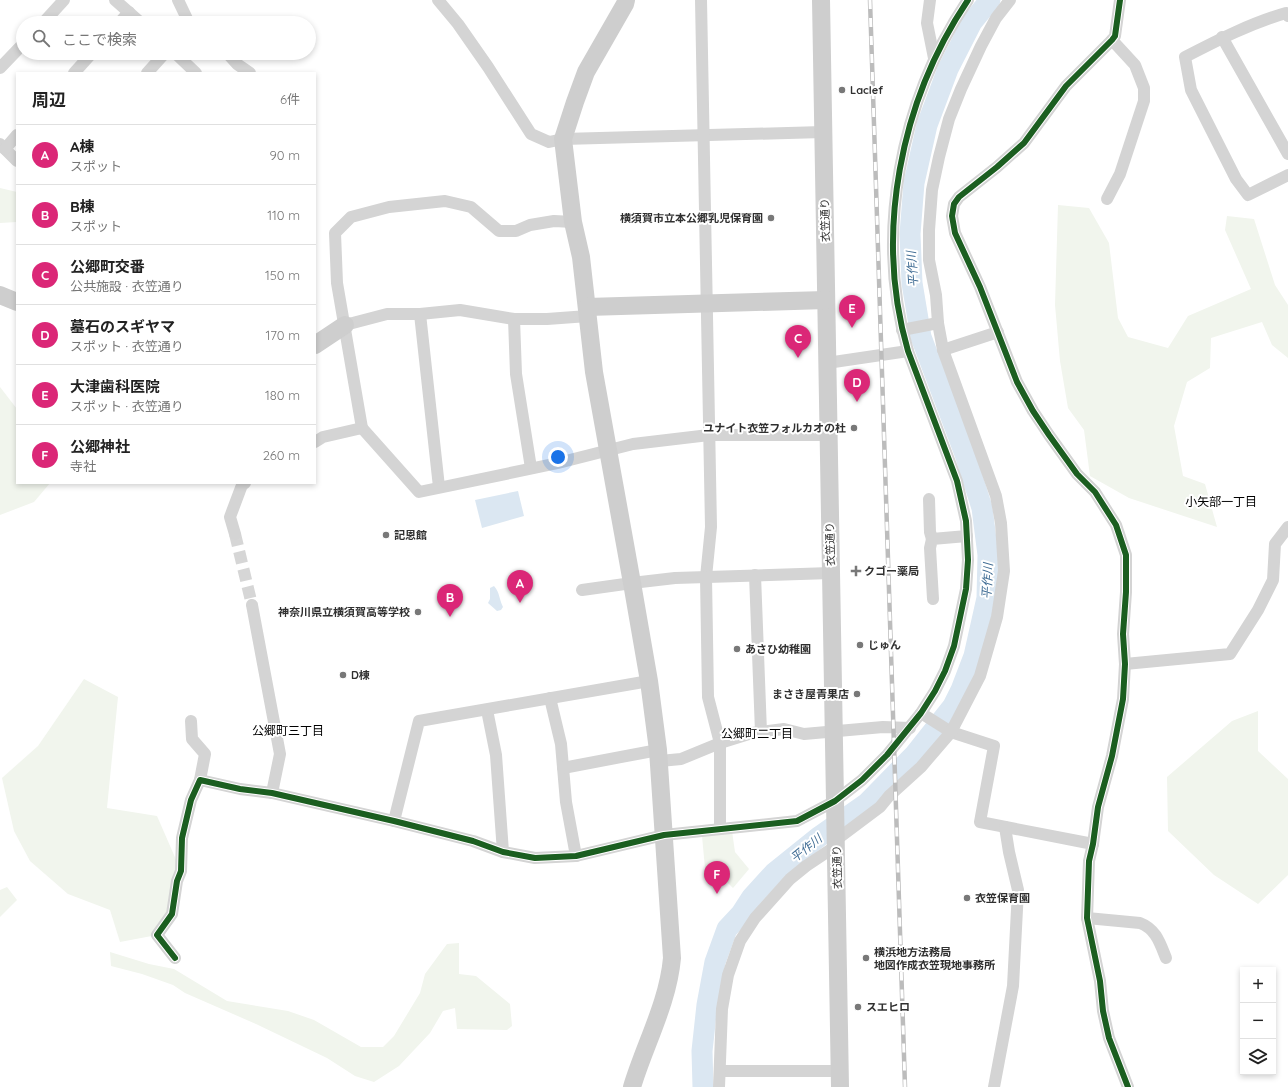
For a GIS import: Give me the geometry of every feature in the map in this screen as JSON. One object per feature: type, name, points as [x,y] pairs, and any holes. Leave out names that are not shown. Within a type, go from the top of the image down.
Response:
[{"type":"street","points":[[49,16],[64,0]]},
{"type":"street","points":[[115,0],[133,16]]},
{"type":"street","points":[[178,0],[186,16]]},
{"type":"street","points":[[438,0],[458,24],[488,67],[531,134],[549,142],[563,139],[823,132]]},
{"type":"street","points":[[626,0],[586,72],[574,102],[563,139],[573,222],[581,257],[594,372],[649,681],[659,755],[672,958],[670,976],[664,999],[632,1087]]},
{"type":"street","points":[[701,0],[708,304],[711,527],[706,577],[708,697],[720,743],[720,828]]},
{"type":"street","name":"衣笠通り","points":[[821,0],[840,1079]]},
{"type":"street","points":[[930,0],[927,23],[934,58]]},
{"type":"street","points":[[200,780],[240,789],[272,793],[394,821],[473,841],[503,852],[535,858],[576,856],[664,835],[797,821],[835,805],[868,775],[923,714],[945,671],[954,646],[966,589],[968,560],[964,509],[957,482],[908,351],[904,330],[898,311],[894,244],[895,204],[898,181],[912,117],[934,58],[968,0]]},
{"type":"street","points":[[719,1087],[722,1009],[728,975],[740,941],[756,918],[790,879],[836,840],[880,807],[889,796],[921,768],[949,731],[980,676],[997,617],[1004,571],[1001,523],[996,496],[943,350],[936,323],[936,295],[929,260],[929,230],[932,190],[949,119],[980,46],[996,18],[1010,0]]},
{"type":"street","points":[[1120,0],[1115,36],[1112,40],[1066,86],[1024,142],[997,167],[959,197],[954,204],[952,216],[955,233],[980,287],[1017,382],[1033,411],[1077,474],[1095,492],[1116,526],[1126,555],[1126,592],[1123,634],[1125,664],[1123,699],[1112,756],[1098,808],[1094,844],[1089,861],[1087,918],[1100,981],[1103,1011],[1109,1038],[1128,1087]]},
{"type":"street","points":[[125,16],[129,12]]},
{"type":"street","points":[[1287,14],[1266,19],[1222,37],[1185,57],[1190,90],[1236,179],[1248,195],[1288,175]]},
{"type":"street","points":[[1222,37],[1288,154]]},
{"type":"street","points":[[1107,199],[1120,174],[1144,101],[1144,88],[1134,65],[1112,40]]},
{"type":"street","points":[[0,68],[16,51]]},
{"type":"street","points":[[75,72],[86,60]]},
{"type":"street","points":[[148,72],[159,60]]},
{"type":"street","points":[[182,60],[195,72]]},
{"type":"street","points":[[233,60],[249,72]]},
{"type":"street","points":[[16,136],[2,146],[16,160]]},
{"type":"street","points":[[573,222],[554,221],[530,225],[516,231],[499,231],[471,207],[445,201],[389,207],[351,217],[335,233],[337,283],[362,428],[419,492],[633,444],[709,435],[828,435]]},
{"type":"street","points":[[0,295],[16,302]]},
{"type":"street","points":[[316,344],[345,325],[387,314],[420,314],[460,310],[514,319],[547,319],[587,312],[708,304],[826,300]]},
{"type":"street","points":[[420,314],[439,488]]},
{"type":"street","points":[[514,319],[516,374],[530,468]]},
{"type":"street","points":[[904,330],[936,323]]},
{"type":"street","points":[[943,350],[998,332]]},
{"type":"street","points":[[827,363],[908,351]]},
{"type":"street","points":[[316,442],[323,438],[362,428]]},
{"type":"street","points":[[235,534],[230,517],[244,484]]},
{"type":"street","points":[[929,499],[930,532],[932,539],[930,548],[933,599]]},
{"type":"street","points":[[1125,664],[1230,654],[1258,610],[1272,580],[1275,544],[1288,527]]},
{"type":"street","points":[[932,539],[967,536]]},
{"type":"street","points":[[582,590],[675,578],[831,573]]},
{"type":"street","points":[[755,575],[761,732]]},
{"type":"street","points":[[252,605],[280,754],[272,793]]},
{"type":"street","points":[[394,821],[419,721],[649,681]]},
{"type":"street","points":[[550,698],[561,744],[566,802],[576,856]]},
{"type":"street","points":[[487,710],[496,755],[503,852]]},
{"type":"street","points":[[923,714],[949,731],[994,746],[980,822],[1094,844]]},
{"type":"street","points":[[174,958],[156,935],[172,914],[177,881],[180,872],[182,838],[191,800],[200,780],[205,754],[192,739],[192,721]]},
{"type":"street","points":[[563,768],[659,755],[681,759],[720,743],[752,733],[784,728],[804,734],[900,726],[910,728]]},
{"type":"street","points":[[994,1087],[1013,986],[1018,890],[1005,827]]},
{"type":"street","points":[[1087,918],[1140,922],[1148,926],[1156,935],[1166,958]]},
{"type":"street","points":[[720,1072],[840,1079]]},
{"type":"shaded area","points":[[0,188],[16,192],[16,222],[0,223]]},
{"type":"shaded area","points":[[1058,205],[1089,208],[1109,243],[1118,318],[1128,337],[1168,348],[1188,316],[1251,289],[1225,230],[1227,216],[1254,219],[1275,285],[1288,305],[1288,358],[1272,345],[1262,322],[1211,338],[1210,368],[1187,382],[1174,426],[1183,476],[1205,484],[1217,527],[1129,498],[1090,476],[1084,430],[1068,408],[1060,361],[1055,305]]},
{"type":"shaded area","points":[[0,387],[16,408],[16,484],[49,484],[34,502],[0,515]]},
{"type":"shaded area","points":[[518,491],[524,516],[482,528],[475,500]]},
{"type":"shaded area","points":[[494,586],[503,607],[501,610],[497,611],[488,603],[490,599],[490,588]]},
{"type":"shaded area","points":[[84,679],[118,697],[107,808],[157,816],[181,871],[172,914],[157,935],[120,942],[110,910],[68,894],[30,861],[14,831],[2,778],[38,746]]},
{"type":"shaded area","points":[[1258,711],[1258,751],[1288,779],[1288,875],[1258,904],[1214,875],[1168,831],[1167,777],[1232,721]]},
{"type":"shaded area","points":[[732,831],[735,852],[749,869],[733,888],[726,881],[706,879],[702,836]]},
{"type":"shaded area","points":[[7,887],[17,900],[0,917],[0,890]]},
{"type":"shaded area","points":[[459,943],[459,974],[476,976],[510,1004],[512,1026],[507,1030],[457,1029],[455,1008],[443,1011],[430,1033],[399,1066],[374,1082],[355,1076],[327,1058],[256,1024],[185,993],[173,985],[142,974],[111,966],[110,952],[149,964],[174,969],[227,1001],[288,1011],[314,1020],[361,1047],[383,1047],[394,1036],[420,993],[425,974],[447,944]]},
{"type":"waterway","name":"平作川","points":[[703,1087],[702,1051],[707,1005],[715,962],[727,929],[741,914],[752,897],[774,873],[820,836],[867,803],[915,754],[953,706],[974,656],[987,598],[988,555],[982,508],[965,454],[921,337],[912,283],[910,234],[914,183],[927,125],[948,69],[972,22],[990,0]]},
{"type":"tunnel","points":[[235,534],[252,605]]},
{"type":"railway","points":[[870,0],[905,1087]]},
{"type":"cycle path","points":[[175,958],[157,935],[172,914],[177,881],[181,871],[182,838],[191,800],[200,780],[240,789],[272,793],[394,821],[473,841],[503,852],[535,858],[576,856],[664,835],[797,821],[835,801],[862,780],[887,755],[921,713],[935,691],[945,671],[954,646],[966,589],[968,560],[966,521],[957,481],[908,351],[898,306],[893,261],[894,215],[900,170],[910,125],[925,81],[945,39],[968,0]]},
{"type":"cycle path","points":[[1120,0],[1115,36],[1112,40],[1066,86],[1024,143],[997,167],[959,197],[954,204],[952,216],[955,233],[980,287],[1017,382],[1033,411],[1049,435],[1077,474],[1095,492],[1116,525],[1126,555],[1126,592],[1123,634],[1125,664],[1123,699],[1112,756],[1098,807],[1089,861],[1087,918],[1100,981],[1103,1011],[1109,1038],[1128,1087]]},
{"type":"place","name":"Laclef","points":[[842,90]]},
{"type":"place","name":"横須賀市立本公郷乳児保育園","points":[[771,218]]},
{"type":"place","name":"大津歯科医院","points":[[852,328]]},
{"type":"place","name":"公郷町交番","points":[[798,358]]},
{"type":"place","name":"墓石のスギヤマ","points":[[857,402]]},
{"type":"place","name":"ユナイト衣笠フォルカオの杜","points":[[854,428]]},
{"type":"place","name":"記恩館","points":[[386,535]]},
{"type":"place","name":"クゴー薬局","points":[[856,571]]},
{"type":"place","name":"A棟","points":[[520,603]]},
{"type":"place","name":"神奈川県立横須賀高等学校","points":[[418,612]]},
{"type":"place","name":"B棟","points":[[450,617]]},
{"type":"place","name":"じゅん","points":[[860,645]]},
{"type":"place","name":"あさひ幼稚園","points":[[737,649]]},
{"type":"place","name":"D棟","points":[[343,675]]},
{"type":"place","name":"まさき屋青果店","points":[[857,694]]},
{"type":"place","name":"公郷神社","points":[[717,894]]},
{"type":"place","name":"衣笠保育園","points":[[967,898]]},
{"type":"place","name":"横浜地方法務局 地図作成衣笠現地事務所","points":[[866,958]]},
{"type":"place","name":"スエヒロ","points":[[858,1007]]},
{"type":"district","name":"小矢部一丁目","points":[[1221,501]]},
{"type":"district","name":"公郷町三丁目","points":[[288,730]]},
{"type":"district","name":"公郷町二丁目","points":[[757,733]]}]
